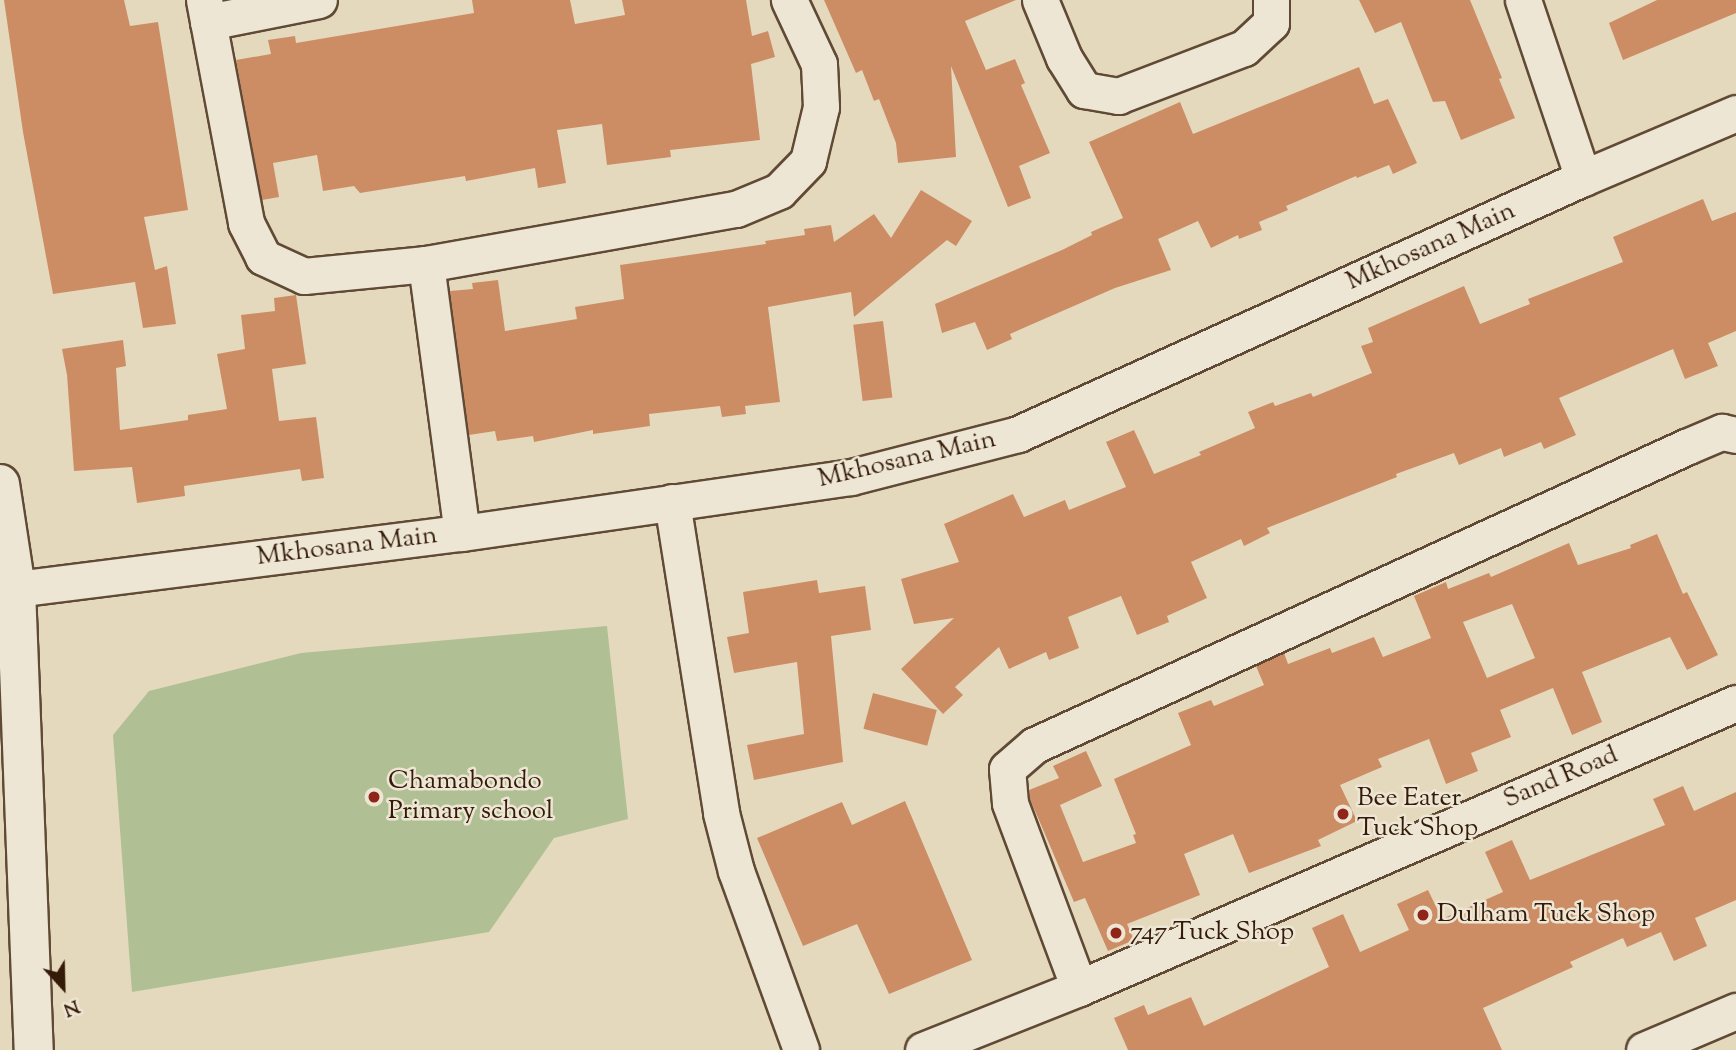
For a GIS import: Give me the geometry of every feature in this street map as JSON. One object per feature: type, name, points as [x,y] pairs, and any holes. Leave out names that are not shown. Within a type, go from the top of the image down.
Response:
[{"type":"street","points":[[320,0],[206,11],[246,223],[263,257],[304,276],[426,264],[736,209],[779,191],[808,161],[821,107],[819,64],[789,0]]},
{"type":"street","points":[[1040,0],[1064,58],[1084,90],[1118,96],[1244,48],[1271,23],[1271,0]]},
{"type":"street","points":[[1523,0],[1583,178]]},
{"type":"street","name":"Mkhosana Main","points":[[16,589],[462,533],[851,477],[1018,434],[1583,178],[1736,113]]},
{"type":"street","points":[[426,264],[462,533]]},
{"type":"street","points":[[1079,988],[1010,803],[1007,769],[1035,745],[1685,447],[1722,432],[1736,435]]},
{"type":"street","points":[[0,484],[16,589],[34,1050]]},
{"type":"street","points":[[672,502],[721,813],[736,871],[801,1050]]},
{"type":"street","name":"Sand Road","points":[[923,1050],[1079,988],[1736,703]]},
{"type":"street","points":[[1644,1050],[1736,1011]]},
{"type":"green space","points":[[607,626],[628,819],[554,838],[489,932],[132,992],[113,735],[149,691],[301,653]]},
{"type":"building","points":[[4,0],[124,0],[130,26],[158,22],[188,210],[144,217],[155,270],[167,266],[176,324],[143,328],[135,282],[53,294],[23,132]]},
{"type":"building","points":[[472,0],[570,0],[575,24],[625,15],[622,0],[746,0],[752,36],[768,31],[775,57],[751,64],[760,140],[670,150],[671,157],[607,165],[602,124],[557,130],[566,183],[538,188],[535,168],[466,181],[465,176],[360,193],[354,186],[323,191],[317,155],[273,163],[279,197],[262,200],[236,60],[271,54],[268,40],[295,36],[296,43],[474,13]]},
{"type":"building","points":[[824,0],[1016,0],[965,21],[986,70],[1015,59],[1025,83],[1021,85],[1050,153],[1019,166],[1031,198],[1008,207],[951,66],[956,157],[898,163],[896,143],[879,99],[874,101],[862,70],[856,73]]},
{"type":"building","points":[[1359,0],[1470,0],[1502,78],[1499,79],[1515,118],[1461,140],[1445,101],[1433,102],[1401,22],[1375,33]]},
{"type":"building","points":[[1657,0],[1736,0],[1736,13],[1623,60],[1609,23]]},
{"type":"building","points":[[1359,67],[1374,104],[1388,99],[1417,163],[1393,174],[1389,165],[1357,178],[1356,176],[1286,206],[1288,210],[1259,222],[1262,230],[1239,239],[1238,235],[1211,248],[1198,221],[1158,239],[1171,270],[1115,288],[1010,334],[1012,339],[987,350],[975,322],[942,333],[935,304],[1062,250],[1092,235],[1091,232],[1123,218],[1089,142],[1180,102],[1193,134]]},
{"type":"building","points":[[921,190],[972,221],[956,246],[947,240],[854,317],[851,292],[768,307],[780,402],[745,406],[746,414],[722,417],[720,406],[649,414],[650,426],[593,434],[593,430],[534,442],[533,436],[497,441],[495,431],[469,435],[450,291],[473,289],[472,283],[498,280],[505,331],[577,319],[575,307],[624,299],[620,265],[766,244],[765,241],[805,235],[804,229],[831,225],[834,242],[874,214],[891,238]]},
{"type":"building","points":[[1703,199],[1712,221],[1736,212],[1736,331],[1708,343],[1718,366],[1685,379],[1673,349],[1559,398],[1576,435],[1544,449],[1541,442],[1504,457],[1501,448],[1459,465],[1454,453],[1267,528],[1270,533],[1244,546],[1241,539],[1191,562],[1207,598],[1167,616],[1169,622],[1137,635],[1121,596],[1068,617],[1079,648],[1049,660],[1046,652],[1009,669],[999,647],[955,687],[963,695],[943,714],[901,669],[954,618],[914,624],[901,579],[959,562],[944,524],[1013,494],[1024,517],[1065,500],[1069,510],[1126,487],[1106,442],[1134,430],[1154,474],[1201,455],[1199,452],[1255,428],[1248,412],[1273,402],[1275,406],[1311,393],[1313,397],[1372,373],[1361,346],[1373,342],[1368,328],[1464,286],[1480,324],[1530,304],[1528,299],[1623,262],[1613,237]]},
{"type":"building","points":[[296,295],[306,364],[272,369],[279,421],[316,417],[324,478],[302,481],[300,469],[184,486],[185,496],[137,503],[132,467],[74,471],[67,375],[62,349],[123,340],[126,366],[116,368],[120,430],[188,420],[188,415],[227,409],[217,354],[245,349],[241,315],[275,311],[274,298]]},
{"type":"building","points":[[883,321],[892,397],[863,401],[853,325]]},
{"type":"building","points":[[1657,534],[1683,594],[1687,592],[1718,655],[1687,670],[1670,637],[1582,672],[1602,722],[1572,735],[1553,688],[1500,710],[1511,737],[1471,753],[1478,771],[1446,784],[1429,739],[1378,759],[1382,767],[1340,785],[1357,821],[1318,840],[1321,846],[1249,873],[1233,834],[1184,854],[1200,895],[1127,924],[1134,940],[1108,951],[1085,898],[1074,902],[1030,799],[1029,790],[1059,778],[1053,766],[1086,751],[1102,786],[1060,805],[1083,862],[1136,843],[1133,835],[1136,834],[1114,779],[1191,745],[1178,713],[1211,700],[1214,706],[1264,685],[1256,666],[1284,653],[1288,664],[1330,648],[1332,653],[1374,637],[1383,657],[1431,638],[1414,596],[1446,582],[1448,589],[1489,573],[1491,577],[1569,543],[1578,565],[1631,548],[1630,545]],"holes":[[[1512,604],[1535,658],[1487,678],[1463,622]]]},
{"type":"building","points":[[817,580],[819,593],[865,586],[871,630],[831,636],[843,762],[754,780],[747,745],[804,734],[797,662],[734,673],[727,637],[749,633],[743,592]]},
{"type":"building","points":[[873,693],[937,710],[927,746],[863,729]]},
{"type":"building","points":[[1683,786],[1694,811],[1736,792],[1736,900],[1695,918],[1707,946],[1674,961],[1661,932],[1627,947],[1623,938],[1570,962],[1573,967],[1483,1008],[1502,1050],[1128,1050],[1114,1018],[1144,1005],[1148,1015],[1191,997],[1204,1026],[1329,967],[1312,928],[1343,914],[1360,952],[1409,930],[1397,904],[1428,890],[1442,919],[1503,892],[1485,852],[1512,840],[1530,880],[1665,825],[1653,799]]},
{"type":"building","points":[[905,801],[972,960],[889,994],[857,924],[803,946],[757,838],[842,802],[852,825]]},
{"type":"place","name":"Chamabondo Primary school","points":[[374,797]]},
{"type":"place","name":"Bee Eater Tuck Shop","points":[[1343,814]]},
{"type":"place","name":"Dulham Tuck Shop","points":[[1423,915]]},
{"type":"place","name":"747 Tuck Shop","points":[[1116,933]]}]
